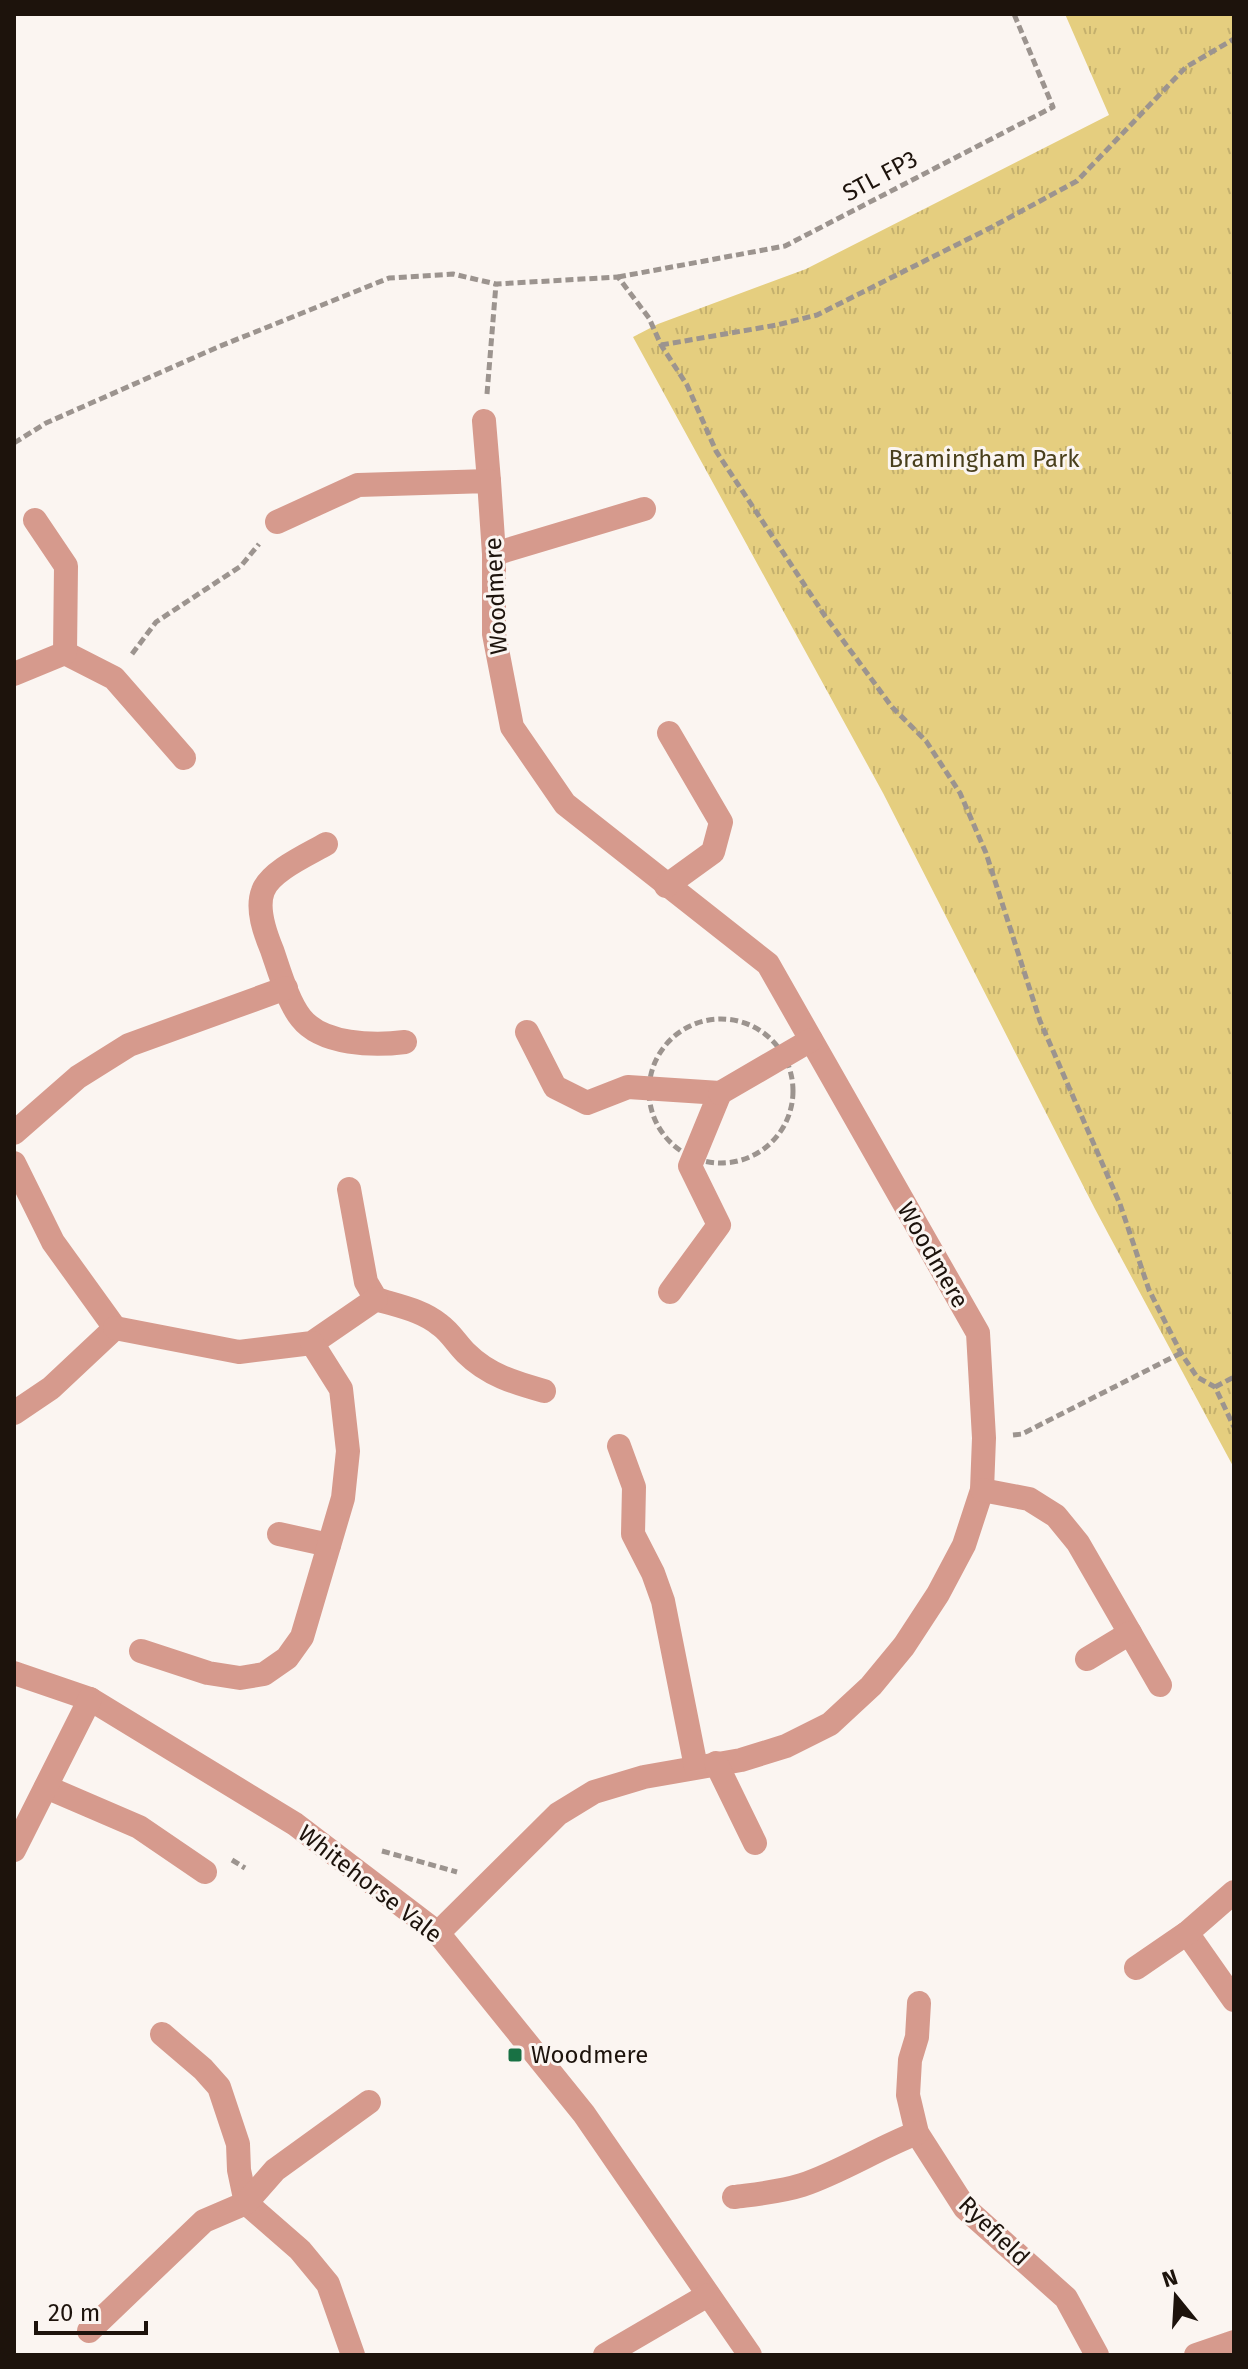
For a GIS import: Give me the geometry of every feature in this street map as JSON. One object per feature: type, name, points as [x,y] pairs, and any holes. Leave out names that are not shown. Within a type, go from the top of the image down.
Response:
[{"type":"street","name":"Woodmere","points":[[438,1933],[558,1814],[594,1792],[644,1777],[741,1760],[786,1746],[830,1724],[871,1686],[904,1646],[938,1594],[964,1545],[982,1490],[984,1438],[978,1333],[768,964],[565,804],[512,727],[494,634],[494,554],[484,421]]},
{"type":"street","points":[[277,522],[358,485],[489,481]]},
{"type":"street","points":[[494,554],[644,509]]},
{"type":"street","points":[[35,520],[66,566],[65,653]]},
{"type":"street","points":[[14,674],[65,653],[114,678],[184,758]]},
{"type":"street","points":[[666,886],[713,852],[721,822],[669,733]]},
{"type":"street","points":[[326,844],[281,870],[263,888],[260,907],[286,988],[301,1019],[319,1031],[361,1044],[405,1042]]},
{"type":"street","points":[[14,1133],[78,1077],[129,1045],[286,988]]},
{"type":"street","points":[[527,1032],[555,1087],[587,1103],[628,1087],[720,1093],[811,1040]]},
{"type":"street","points":[[670,1292],[719,1225],[690,1166],[720,1093]]},
{"type":"street","points":[[14,1163],[53,1242],[115,1328],[239,1352],[312,1343],[376,1299]]},
{"type":"street","points":[[349,1189],[366,1282],[376,1299],[418,1312],[441,1325],[467,1355],[485,1368],[509,1381],[544,1391]]},
{"type":"street","points":[[14,1413],[51,1388],[115,1328]]},
{"type":"street","points":[[141,1651],[208,1673],[240,1678],[264,1674],[287,1658],[302,1637],[343,1498],[348,1451],[341,1389],[312,1343]]},
{"type":"street","points":[[619,1446],[634,1487],[633,1534],[663,1601],[706,1765],[755,1843]]},
{"type":"street","points":[[982,1490],[1029,1499],[1056,1516],[1078,1543],[1160,1685]]},
{"type":"street","points":[[279,1534],[329,1545]]},
{"type":"street","points":[[1087,1659],[1130,1633]]},
{"type":"street","name":"Whitehorse Vale","points":[[14,1673],[90,1699],[295,1824],[438,1933],[584,2114],[750,2355]]},
{"type":"street","points":[[14,1850],[90,1699]]},
{"type":"street","points":[[46,1787],[139,1827],[205,1872]]},
{"type":"street","points":[[1136,1968],[1187,1933],[1234,1892]]},
{"type":"street","points":[[1187,1933],[1234,2000]]},
{"type":"street","name":"Ryefield","points":[[919,2003],[908,2095],[917,2133],[965,2208],[1066,2298],[1097,2355]]},
{"type":"street","points":[[162,2034],[219,2087],[238,2144],[239,2170],[246,2203],[300,2250],[328,2284],[353,2355]]},
{"type":"street","points":[[89,2331],[204,2221],[246,2203],[275,2170],[369,2102]]},
{"type":"street","points":[[734,2197],[802,2185],[834,2172],[879,2147],[917,2133]]},
{"type":"street","points":[[605,2355],[708,2295]]},
{"type":"street","points":[[1196,2355],[1234,2342]]},
{"type":"path","name":"STL FP3","points":[[618,277],[785,246],[1053,107],[1014,14]]},
{"type":"path","points":[[661,345],[817,315],[992,227],[1077,181],[1186,67],[1234,39]]},
{"type":"path","points":[[14,443],[46,423],[218,347],[389,278],[453,274],[496,284],[618,277],[649,318],[661,345],[687,385],[716,451],[825,616],[892,707],[926,741],[960,793],[986,853],[1040,1021],[1120,1204],[1149,1290],[1181,1353],[1197,1377],[1215,1387],[1234,1427]]},
{"type":"path","points":[[484,421],[496,284]]},
{"type":"path","points":[[114,678],[156,622],[241,566],[277,522]]},
{"type":"path","points":[[984,1438],[1022,1434],[1181,1353]]},
{"type":"path","points":[[1215,1387],[1234,1377]]},
{"type":"green space","name":"Bramingham Park","points":[[1065,14],[1234,14],[1234,1468],[1095,1209],[883,793],[633,337],[658,324],[806,269],[1109,115]]},
{"type":"place","name":"Woodmere","points":[[515,2055]]}]
